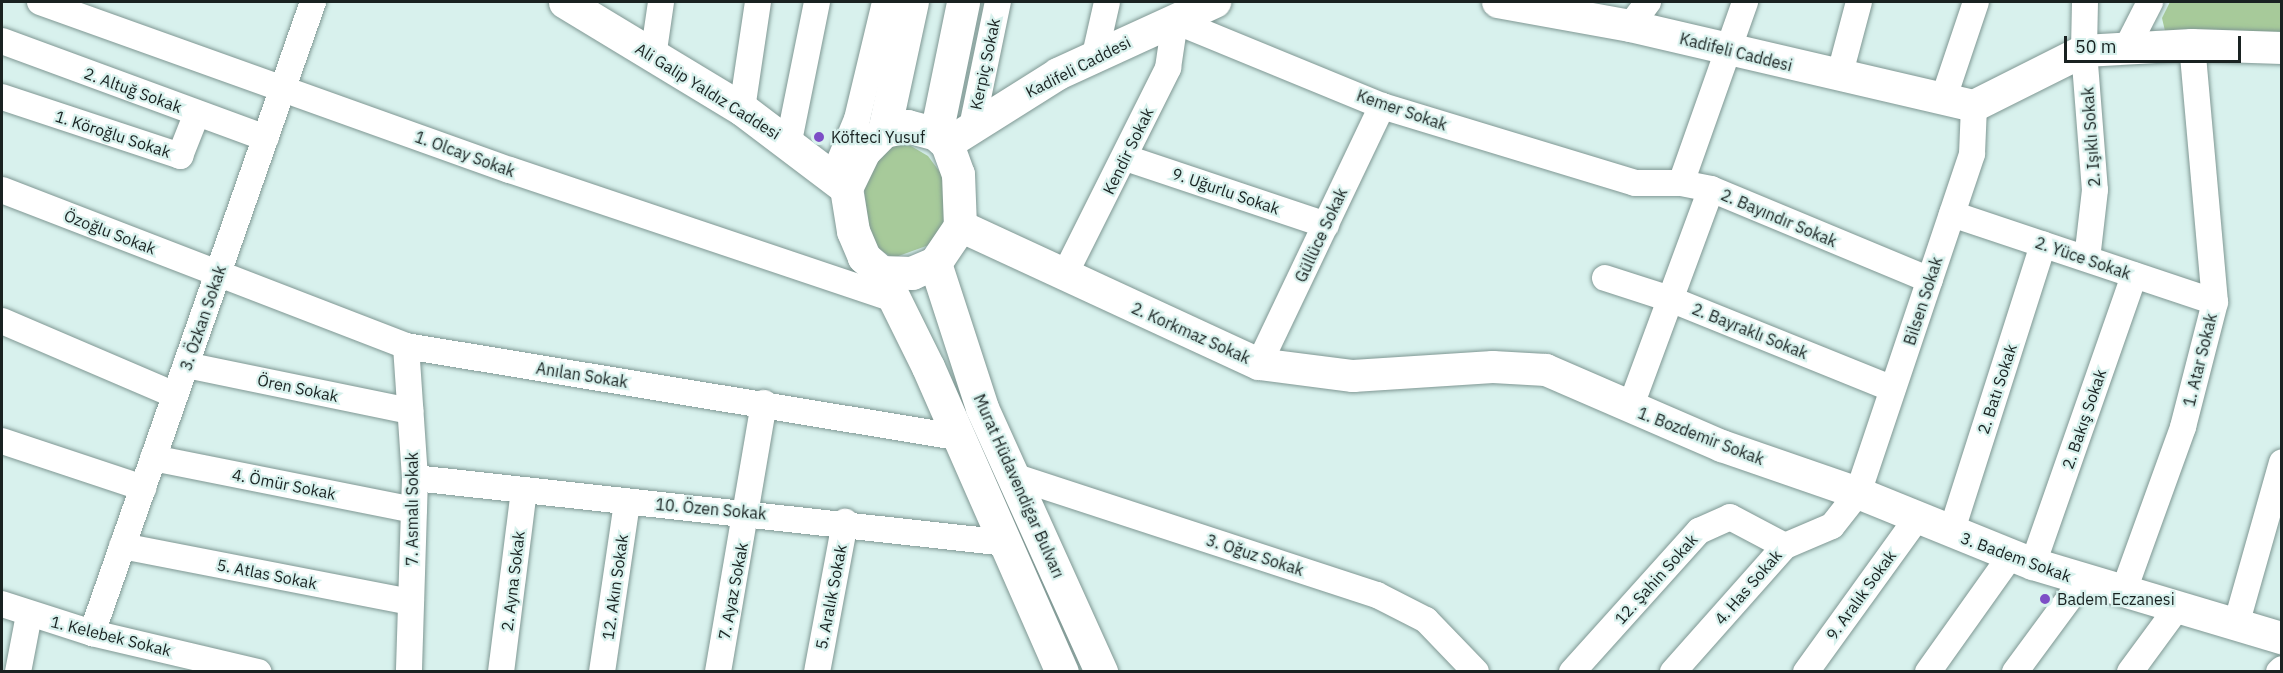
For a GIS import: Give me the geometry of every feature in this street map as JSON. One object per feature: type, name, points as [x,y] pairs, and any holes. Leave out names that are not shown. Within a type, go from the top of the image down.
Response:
[{"type":"main road","name":"Ali Galip Yaldız Caddesi","points":[[568,2],[653,57],[742,108],[789,141],[840,182]]},
{"type":"main road","points":[[884,131],[912,2]]},
{"type":"main road","points":[[952,135],[907,126],[884,131],[864,151],[840,182],[853,231],[864,257],[887,285],[935,263],[960,226],[962,197],[952,135],[963,2]]},
{"type":"main road","name":"Murat Hüdavendigar Bulvarı","points":[[935,263],[982,408],[1101,672]]},
{"type":"main road","name":"Murat Hüdavendigar Bulvarı","points":[[887,285],[928,367],[956,437],[1007,543],[1062,672]]},
{"type":"street","name":"1. Olcay Sokak","points":[[39,2],[284,87],[510,170],[887,285]]},
{"type":"street","name":"3. Özkan Sokak","points":[[92,633],[313,2]]},
{"type":"street","points":[[653,57],[661,2]]},
{"type":"street","points":[[742,108],[758,2]]},
{"type":"street","points":[[789,141],[817,2]]},
{"type":"street","points":[[840,182],[885,2]]},
{"type":"street","name":"Kerpiç Sokak","points":[[952,135],[998,2]]},
{"type":"street","points":[[1095,55],[1107,2]]},
{"type":"street","name":"Kadifeli Caddesi","points":[[952,135],[1095,55],[1215,2]]},
{"type":"street","points":[[1616,17],[1648,2]]},
{"type":"street","points":[[1681,183],[1731,51],[1745,2]]},
{"type":"street","points":[[1839,78],[1859,2]]},
{"type":"street","points":[[1943,100],[1976,2]]},
{"type":"street","name":"2. Işıklı Sokak","points":[[2085,2],[2084,51],[2096,190],[2087,259]]},
{"type":"street","points":[[2127,47],[2150,2]]},
{"type":"street","name":"Kadifeli Caddesi","points":[[1511,3],[1616,17],[1731,51],[1839,78],[1974,106]]},
{"type":"street","name":"Kemer Sokak","points":[[1175,21],[1382,106],[1635,183],[1681,183],[1710,189]]},
{"type":"street","name":"Kendir Sokak","points":[[1064,276],[1126,158],[1168,68],[1175,21]]},
{"type":"street","name":"2. Altuğ Sokak","points":[[2,41],[266,138]]},
{"type":"street","points":[[1974,106],[2084,51],[2192,45],[2282,48]]},
{"type":"street","name":"1. Atar Sokak","points":[[2123,593],[2183,427],[2215,302],[2192,45]]},
{"type":"street","name":"1. Köroğlu Sokak","points":[[2,97],[180,156],[197,113]]},
{"type":"street","name":"Güllüce Sokak","points":[[1259,364],[1382,106]]},
{"type":"street","name":"Bilsen Sokak","points":[[1858,493],[1972,154],[1974,106]]},
{"type":"street","name":"9. Uğurlu Sokak","points":[[1126,158],[1326,225]]},
{"type":"street","name":"2. Bayındır Sokak","points":[[1630,408],[1710,189],[1930,280]]},
{"type":"street","name":"Özoğlu Sokak","points":[[2,190],[218,274]]},
{"type":"street","name":"2. Yüce Sokak","points":[[1952,214],[2215,302]]},
{"type":"street","name":"2. Korkmaz Sokak","points":[[960,226],[1064,276],[1259,364],[1353,376],[1493,367],[1546,370]]},
{"type":"street","name":"2. Batı Sokak","points":[[1951,533],[2043,244]]},
{"type":"street","name":"Anılan Sokak","points":[[218,274],[406,346],[764,403],[956,437]]},
{"type":"street","name":"2. Bakış Sokak","points":[[1928,672],[2022,559],[2134,275]]},
{"type":"street","name":"2. Bayraklı Sokak","points":[[1605,278],[1670,299],[1893,389]]},
{"type":"street","points":[[2,321],[175,395]]},
{"type":"street","name":"7. Asmalı Sokak","points":[[406,346],[415,478],[409,672]]},
{"type":"street","name":"Ören Sokak","points":[[186,365],[410,411]]},
{"type":"street","name":"1. Bozdemir Sokak","points":[[1546,370],[1722,446],[1858,493]]},
{"type":"street","name":"7. Ayaz Sokak","points":[[718,672],[748,512],[764,403]]},
{"type":"street","points":[[2,441],[143,488]]},
{"type":"street","name":"4. Ömür Sokak","points":[[153,458],[414,510]]},
{"type":"street","points":[[2236,625],[2282,462]]},
{"type":"street","name":"3. Oğuz Sokak","points":[[1013,476],[1377,595],[1426,620],[1476,672]]},
{"type":"street","name":"10. Özen Sokak","points":[[415,478],[627,502],[845,522],[1007,543]]},
{"type":"street","name":"2. Ayna Sokak","points":[[501,672],[524,490]]},
{"type":"street","name":"3. Badem Sokak","points":[[1858,493],[1951,533],[2082,581],[2282,638]]},
{"type":"street","name":"4. Has Sokak","points":[[1673,672],[1785,546],[1832,526],[1858,493]]},
{"type":"street","name":"12. Akın Sokak","points":[[602,672],[627,502]]},
{"type":"street","name":"12. Şahin Sokak","points":[[1572,672],[1699,531],[1730,517],[1785,546]]},
{"type":"street","name":"9. Aralık Sokak","points":[[1806,672],[1917,518]]},
{"type":"street","name":"5. Aralık Sokak","points":[[817,672],[845,522]]},
{"type":"street","name":"5. Atlas Sokak","points":[[122,546],[411,602]]},
{"type":"street","points":[[2015,672],[2082,581]]},
{"type":"street","name":"1. Kelebek Sokak","points":[[2,604],[29,615],[92,633],[258,672]]},
{"type":"street","points":[[2130,672],[2178,608]]},
{"type":"street","points":[[18,672],[29,615]]},
{"type":"green space","points":[[2170,2],[2281,2],[2281,34],[2165,31],[2162,18]]},
{"type":"green space","points":[[892,145],[911,146],[928,156],[948,183],[944,226],[929,245],[893,258],[879,249],[869,231],[864,188],[870,168]]},
{"type":"place","name":"Köfteci Yusuf","points":[[819,137]]},
{"type":"place","name":"Badem Eczanesi","points":[[2045,599]]}]
